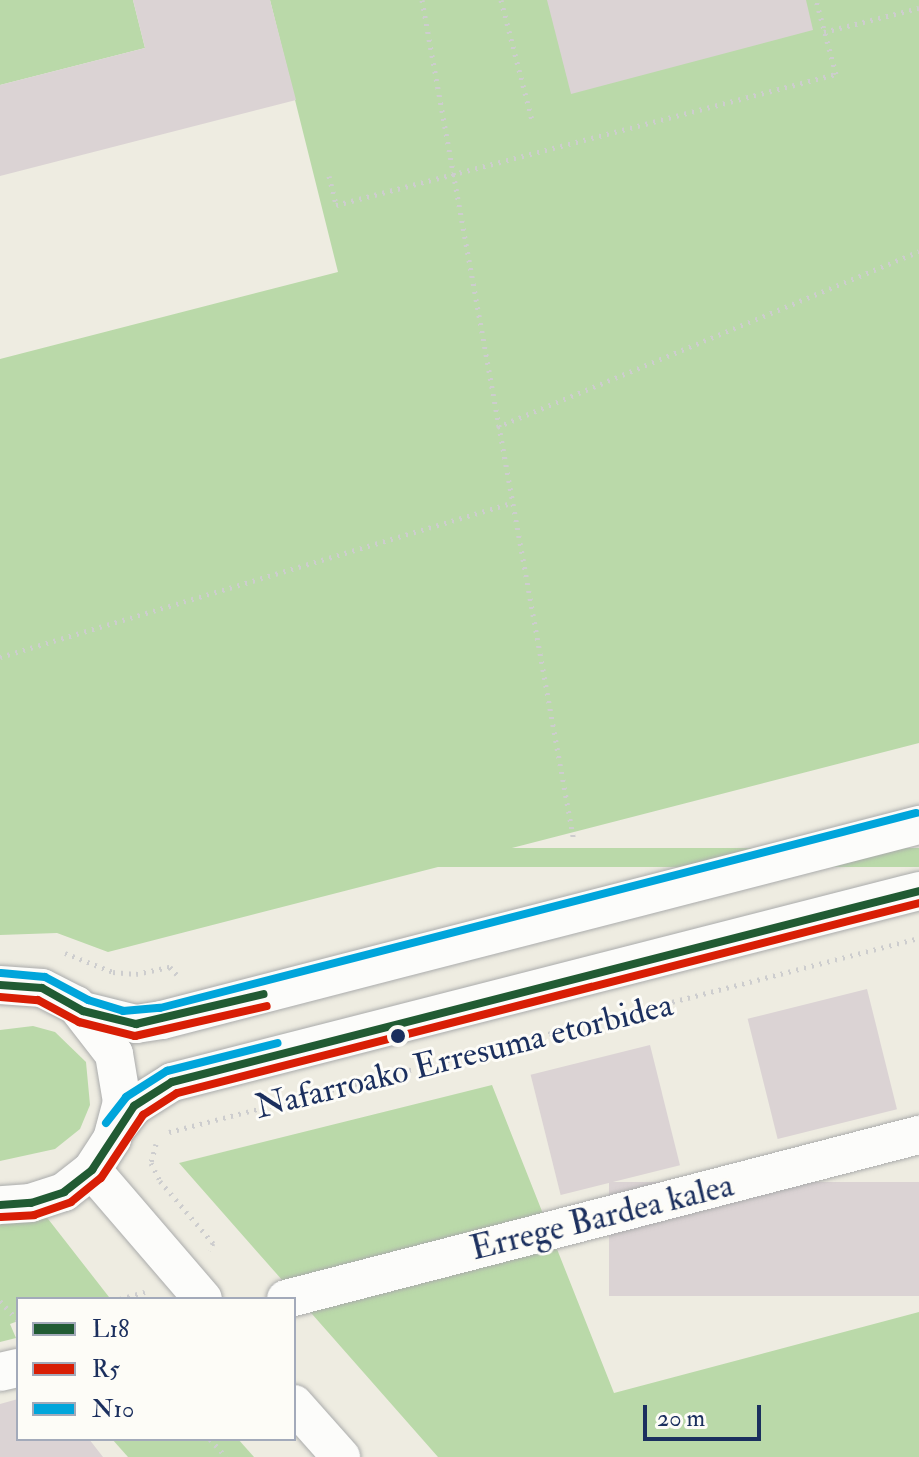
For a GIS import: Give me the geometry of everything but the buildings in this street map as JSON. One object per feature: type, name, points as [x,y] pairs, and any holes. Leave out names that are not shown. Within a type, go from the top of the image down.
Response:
[{"type":"street","points":[[0,985],[42,988],[83,1011],[136,1024],[162,1020],[919,825]]},
{"type":"street","points":[[0,1205],[31,1203],[64,1192],[92,1170],[115,1130],[134,1106],[172,1082],[919,891]]},
{"type":"street","points":[[83,1011],[102,1031],[121,1077],[115,1130]]},
{"type":"street","name":"Errege Bardea kalea","points":[[294,1297],[919,1135]]},
{"type":"street","points":[[92,1170],[201,1297]]},
{"type":"street","points":[[296,1406],[341,1457]]},
{"type":"path","points":[[422,0],[574,841]]},
{"type":"path","points":[[501,0],[532,120]]},
{"type":"path","points":[[329,176],[336,205],[836,74],[816,0]]},
{"type":"path","points":[[824,32],[919,8]]},
{"type":"path","points":[[497,427],[919,251]]},
{"type":"path","points":[[0,657],[511,503]]},
{"type":"path","name":"Nafarroako Erresuma etorbidea","points":[[204,1255],[213,1243],[151,1163],[157,1141],[166,1133],[919,938]]},
{"type":"path","points":[[56,951],[129,975],[170,967],[180,987]]},
{"type":"path","points":[[0,1301],[16,1318]]},
{"type":"path","points":[[212,1441],[226,1457]]},
{"type":"green space","points":[[0,0],[133,0],[145,48],[0,85]]},
{"type":"green space","points":[[270,0],[919,0],[919,743],[108,952],[57,933],[0,935],[0,359],[338,272]]},
{"type":"green space","points":[[209,848],[919,848],[919,867],[209,867]]},
{"type":"green space","points":[[33,1026],[55,1032],[86,1062],[90,1105],[80,1129],[55,1149],[0,1161],[0,1030]]},
{"type":"green space","points":[[492,1085],[614,1393],[919,1312],[919,1457],[438,1457],[179,1163]]},
{"type":"green space","points":[[45,1215],[109,1297],[16,1297],[16,1322],[10,1324],[16,1338],[0,1342],[0,1224]]},
{"type":"green space","points":[[114,1441],[240,1441],[254,1457],[128,1457]]},
{"type":"transit line","name":"N10","points":[[1,973],[45,977],[88,1000],[123,1011],[160,1008],[916,813]]},
{"type":"transit line","name":"L18","points":[[0,1205],[31,1203],[64,1192],[92,1170],[134,1106],[172,1082],[919,891]]},
{"type":"transit line","name":"R5","points":[[1,1217],[34,1215],[71,1202],[101,1178],[143,1115],[177,1093],[919,903]]},
{"type":"transit line","name":"L18","points":[[0,985],[42,988],[83,1011],[136,1024],[264,994]]},
{"type":"transit line","name":"R5","points":[[0,997],[38,1000],[79,1022],[135,1036],[267,1006]]},
{"type":"transit line","name":"N10","points":[[106,1123],[126,1097],[167,1071],[278,1043]]}]
